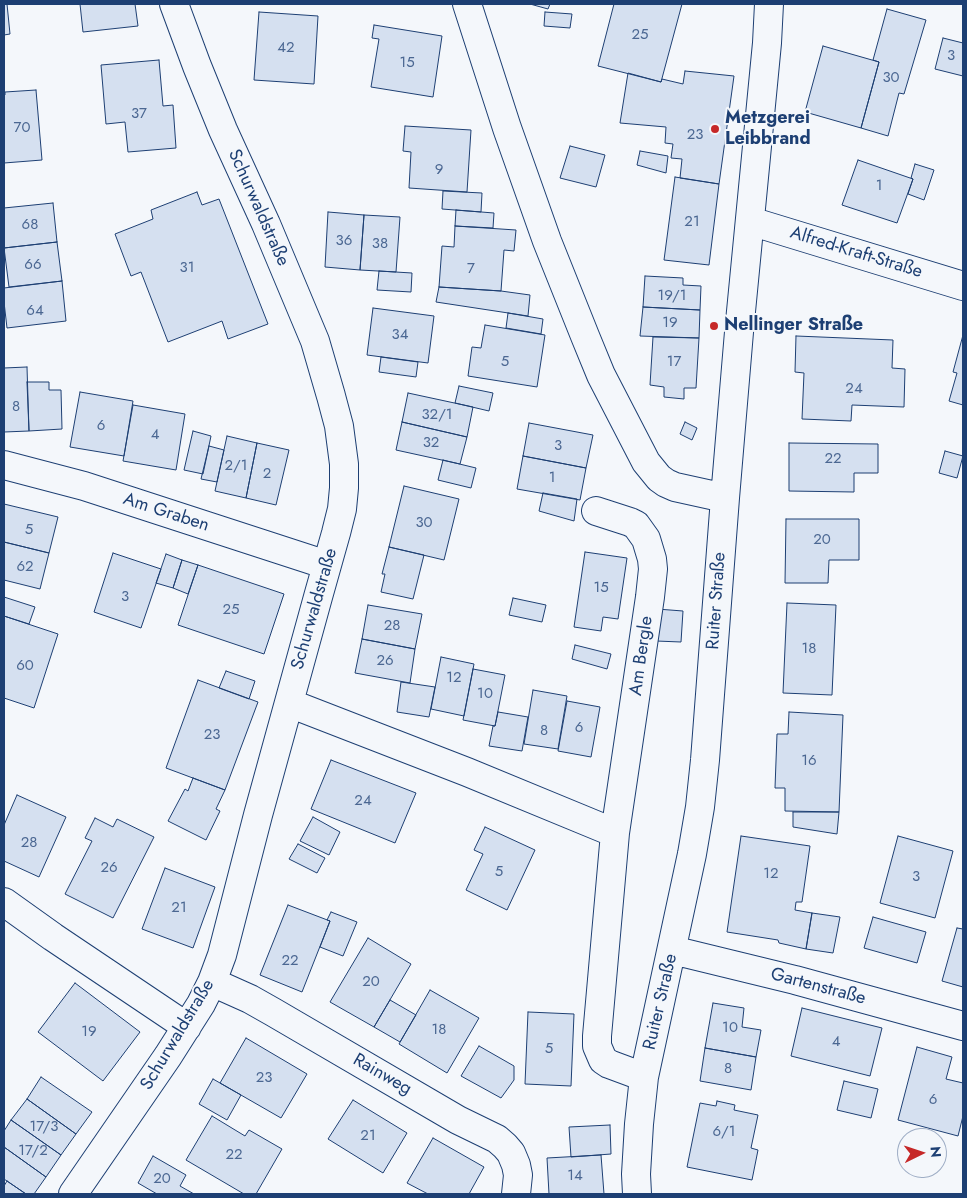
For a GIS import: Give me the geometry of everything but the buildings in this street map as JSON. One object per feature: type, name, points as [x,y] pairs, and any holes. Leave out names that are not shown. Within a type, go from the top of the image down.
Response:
[{"type":"street","name":"Schurwaldstraße","points":[[73,1194],[168,1056],[201,1004],[212,982],[222,955],[336,533],[342,510],[344,488],[344,464],[339,426],[315,341],[298,298],[223,130],[174,4]]},
{"type":"street","points":[[467,4],[514,147],[561,276],[601,375],[646,462],[653,472],[666,483],[675,487],[725,498]]},
{"type":"street","name":"Ruiter Straße","points":[[637,1194],[638,1124],[644,1077],[692,854],[706,760],[725,498],[769,4]]},
{"type":"street","name":"Alfred-Kraft-Straße","points":[[750,221],[963,286]]},
{"type":"street","name":"Am Graben","points":[[4,465],[77,484],[327,565]]},
{"type":"street","name":"Am Bergle","points":[[596,511],[636,525],[646,538],[653,569],[642,656],[615,833],[597,1036],[597,1046],[603,1060],[644,1077]]},
{"type":"street","points":[[289,703],[467,772],[615,833]]},
{"type":"street","points":[[4,902],[187,1027]]},
{"type":"street","name":"Gartenstraße","points":[[672,950],[795,980],[963,1026]]},
{"type":"street","name":"Rainweg","points":[[212,982],[273,1012],[458,1120],[497,1140],[505,1146],[516,1165],[518,1175],[516,1194]]},
{"type":"place","name":"Metzgerei Leibbrand","points":[[715,129]]},
{"type":"place","name":"Nellinger Straße","points":[[714,326]]}]
